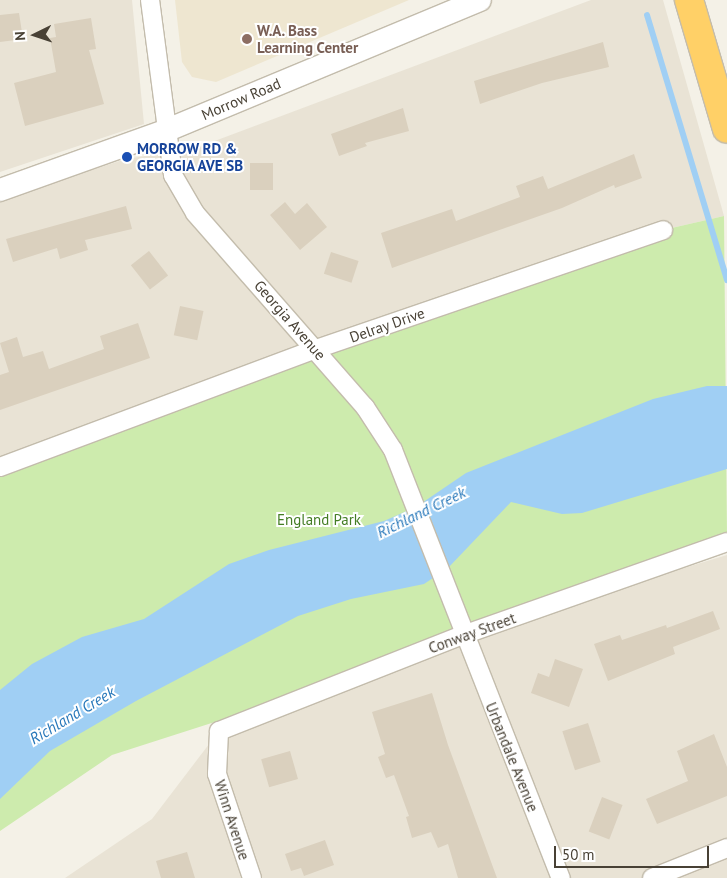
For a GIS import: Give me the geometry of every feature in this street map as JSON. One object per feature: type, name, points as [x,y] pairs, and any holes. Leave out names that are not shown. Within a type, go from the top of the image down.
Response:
[{"type":"highway","points":[[689,0],[727,129]]},
{"type":"street","name":"Georgia Avenue","points":[[150,0],[165,131],[173,175],[195,213],[316,349],[375,421],[398,461],[463,636]]},
{"type":"street","name":"Morrow Road","points":[[0,190],[165,131],[480,0]]},
{"type":"street","name":"Delray Drive","points":[[0,467],[316,349],[663,230]]},
{"type":"street","name":"Conway Street","points":[[219,731],[463,636],[727,542]]},
{"type":"street","name":"Urbandale Avenue","points":[[463,636],[561,878]]},
{"type":"street","name":"Winn Avenue","points":[[219,731],[217,774],[252,878]]},
{"type":"street","points":[[652,878],[727,848]]},
{"type":"shaded area","points":[[0,0],[132,0],[144,124],[0,172]]},
{"type":"shaded area","name":"W.A. Bass Learning Center","points":[[175,0],[409,0],[216,82],[192,77],[182,62]]},
{"type":"shaded area","points":[[591,0],[663,0],[724,216],[663,230],[0,467],[0,199],[126,159],[196,148]]},
{"type":"shaded area","points":[[727,555],[727,878],[65,878],[152,819],[219,731],[463,635]]},
{"type":"green space","name":"England Park","points":[[724,216],[727,535],[358,676],[112,755],[0,831],[0,467],[663,230]]},
{"type":"water","name":"Richland Creek","points":[[707,386],[727,386],[727,469],[582,513],[562,514],[511,502],[448,568],[424,584],[351,599],[298,616],[136,701],[50,751],[0,799],[0,690],[32,664],[82,637],[144,619],[229,564],[269,550],[384,521],[416,507],[466,473],[653,399]]},
{"type":"building","points":[[19,13],[23,39],[0,42],[0,15]]},
{"type":"building","points":[[91,18],[96,49],[89,50],[104,104],[25,126],[14,83],[56,72],[50,38],[56,37],[54,24]]},
{"type":"building","points":[[603,42],[609,67],[542,83],[480,104],[474,81]]},
{"type":"building","points":[[403,108],[409,131],[365,143],[367,146],[339,156],[331,134]]},
{"type":"building","points":[[634,154],[642,178],[615,188],[614,185],[562,208],[392,268],[381,233],[452,209],[456,221],[520,197],[516,186],[543,176],[548,189]]},
{"type":"building","points":[[250,163],[273,163],[273,190],[250,190]]},
{"type":"building","points":[[285,202],[295,214],[307,203],[327,227],[300,250],[270,215]]},
{"type":"building","points":[[126,206],[132,229],[85,240],[88,250],[60,259],[57,248],[13,262],[6,239]]},
{"type":"building","points":[[149,251],[168,275],[150,290],[131,265]]},
{"type":"building","points":[[331,252],[359,261],[351,283],[324,274]]},
{"type":"building","points":[[180,306],[203,311],[197,340],[174,335]]},
{"type":"building","points":[[138,323],[150,358],[0,410],[0,375],[9,372],[0,343],[17,337],[23,357],[43,351],[49,369],[104,349],[100,336]]},
{"type":"building","points":[[713,611],[720,629],[673,647],[675,654],[608,681],[594,644],[620,635],[622,640],[666,625],[667,628]]},
{"type":"building","points":[[555,659],[583,669],[569,707],[531,693],[538,673],[549,677]]},
{"type":"building","points":[[432,693],[448,745],[497,878],[458,878],[448,844],[438,848],[431,832],[412,838],[406,817],[409,816],[394,775],[386,778],[378,757],[385,754],[372,712]]},
{"type":"building","points":[[588,723],[601,762],[575,770],[562,731]]},
{"type":"building","points":[[714,734],[727,767],[727,796],[657,824],[646,799],[688,781],[677,751]]},
{"type":"building","points":[[290,751],[298,779],[269,787],[261,759]]},
{"type":"building","points":[[602,797],[623,805],[609,839],[589,832]]},
{"type":"building","points":[[325,840],[334,865],[304,876],[301,868],[291,871],[285,854]]},
{"type":"building","points":[[187,852],[195,878],[161,878],[156,861]]},
{"type":"waterway","points":[[647,15],[727,280]]},
{"type":"place","name":"W.A. Bass Learning Center","points":[[247,39]]},
{"type":"place","name":"MORROW RD & GEORGIA AVE SB","points":[[127,157]]}]
